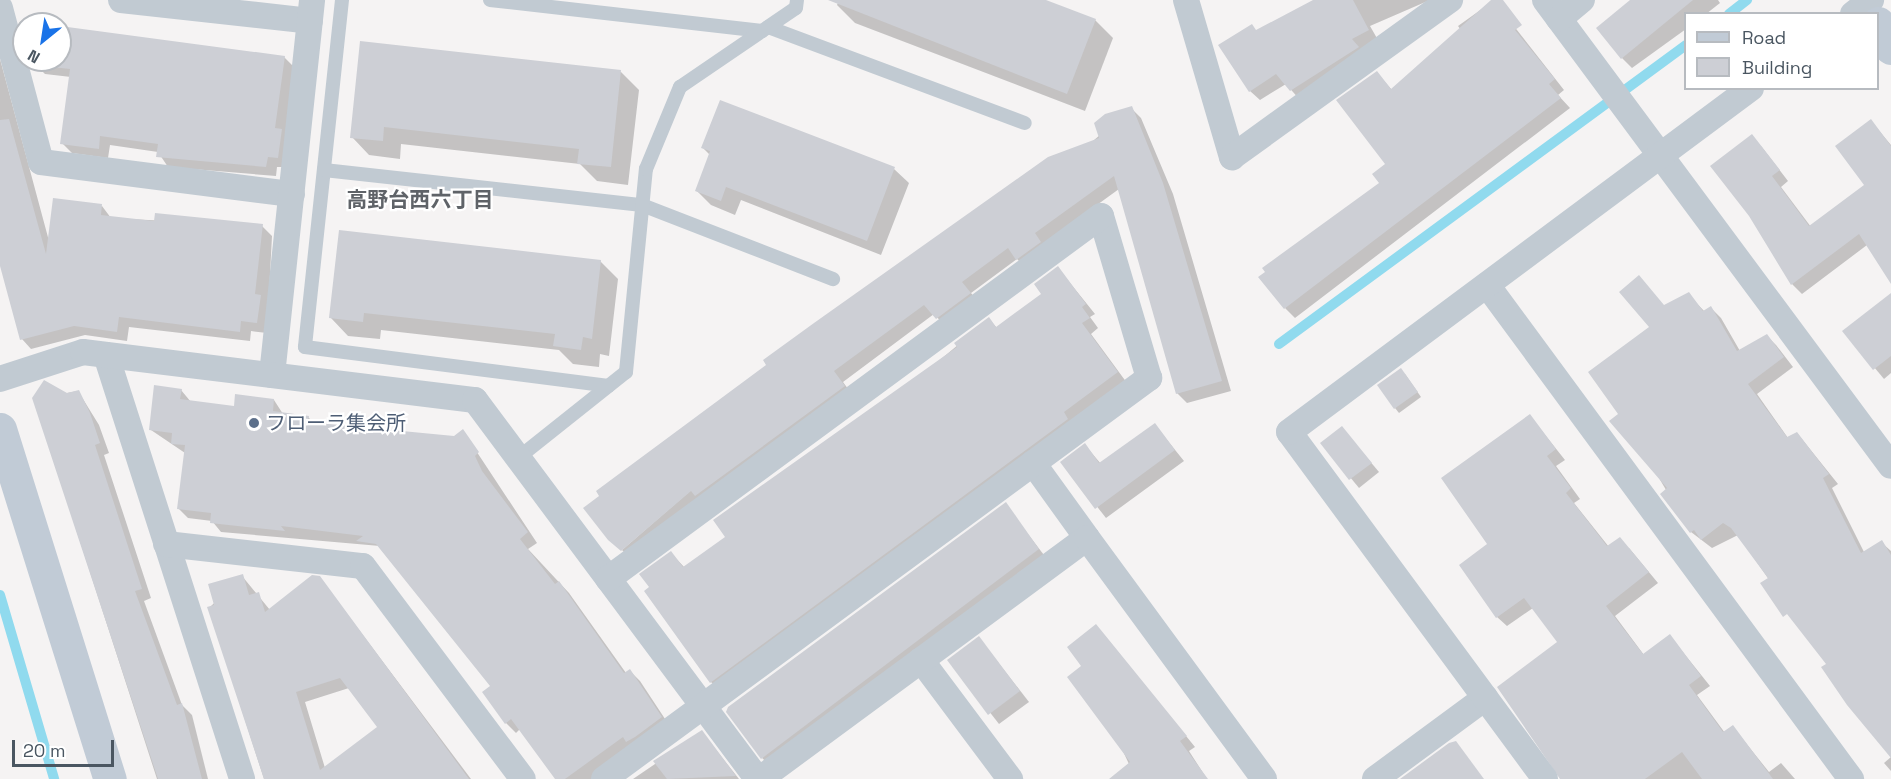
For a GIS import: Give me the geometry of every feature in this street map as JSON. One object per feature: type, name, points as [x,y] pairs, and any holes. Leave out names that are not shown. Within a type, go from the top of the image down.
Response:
[{"type":"street","points":[[121,0],[311,10],[272,375]]},
{"type":"street","points":[[1186,0],[1232,157],[1450,0]]},
{"type":"street","points":[[1582,0],[1552,10],[1891,466]]},
{"type":"street","points":[[0,8],[41,162],[292,194]]},
{"type":"street","points":[[1879,28],[1891,48]]},
{"type":"street","points":[[1545,779],[1289,432],[1748,90]]},
{"type":"street","points":[[604,779],[1149,378],[1101,216],[608,579]]},
{"type":"street","points":[[1487,285],[1851,779]]},
{"type":"street","points":[[0,379],[83,352],[475,400],[758,779],[1087,538]]},
{"type":"street","points":[[106,355],[242,779]]},
{"type":"street","points":[[0,429],[110,779]]},
{"type":"street","points":[[1033,463],[1264,779]]},
{"type":"street","points":[[166,544],[363,566],[523,779]]},
{"type":"street","points":[[921,660],[1010,779]]},
{"type":"street","points":[[1375,779],[1404,771],[1485,698]]},
{"type":"lane","points":[[342,0],[305,347],[609,386]]},
{"type":"lane","points":[[490,0],[765,29],[1025,123]]},
{"type":"lane","points":[[518,458],[626,372],[646,169],[680,87],[796,8],[797,0]]},
{"type":"lane","points":[[324,170],[642,205],[833,279]]},
{"type":"building","points":[[828,0],[1046,0],[1096,19],[1067,94]]},
{"type":"building","points":[[1313,0],[1353,0],[1369,30],[1352,39],[1359,47],[1290,91],[1276,74],[1249,92],[1218,45],[1252,24],[1256,30]]},
{"type":"building","points":[[1491,0],[1503,0],[1522,25],[1515,30],[1555,79],[1549,84],[1561,98],[1284,309],[1258,277],[1265,272],[1262,268],[1379,183],[1372,174],[1385,164],[1336,100],[1377,71],[1391,89]]},
{"type":"building","points":[[1630,0],[1693,0],[1621,59],[1596,28]]},
{"type":"building","points":[[72,28],[285,56],[275,128],[282,129],[278,158],[268,157],[266,167],[156,157],[158,144],[100,136],[99,149],[60,144],[70,72],[72,72]]},
{"type":"building","points":[[360,41],[621,70],[611,167],[577,164],[579,149],[384,127],[383,141],[350,138]]},
{"type":"building","points":[[720,100],[895,167],[867,241],[726,187],[721,201],[695,191],[710,151],[701,148]]},
{"type":"building","points":[[1132,106],[1163,183],[1222,381],[1176,394],[1114,176],[1035,233],[1041,242],[1016,260],[1008,248],[962,282],[971,293],[936,319],[924,305],[834,371],[845,386],[695,496],[691,491],[621,551],[608,540],[583,508],[599,496],[596,491],[766,365],[763,360],[1048,157],[1099,138],[1094,123],[1105,114]]},
{"type":"building","points":[[9,119],[46,254],[53,198],[102,204],[101,215],[154,221],[155,213],[263,224],[255,294],[261,295],[257,323],[241,321],[240,332],[119,317],[117,332],[74,326],[20,340],[0,266],[0,120]]},
{"type":"building","points":[[1871,119],[1891,146],[1891,284],[1859,234],[1791,285],[1749,216],[1710,166],[1752,134],[1780,170],[1772,176],[1809,226],[1864,185],[1835,146]]},
{"type":"building","points":[[339,230],[601,260],[592,339],[583,337],[581,350],[553,346],[555,334],[364,313],[363,322],[329,318]]},
{"type":"building","points":[[1058,266],[1086,304],[1082,307],[1090,318],[1082,323],[1118,372],[1064,412],[1068,419],[710,683],[644,591],[649,587],[639,574],[671,551],[683,567],[725,537],[713,520],[957,347],[954,343],[989,317],[996,327],[1041,294],[1034,284]]},
{"type":"building","points":[[1639,275],[1664,305],[1689,292],[1703,311],[1711,306],[1737,351],[1767,334],[1784,357],[1748,384],[1787,437],[1797,432],[1829,474],[1823,478],[1861,553],[1882,540],[1891,555],[1891,758],[1847,705],[1821,667],[1826,664],[1787,614],[1783,617],[1760,583],[1768,578],[1731,528],[1723,523],[1701,540],[1694,530],[1690,533],[1660,494],[1667,488],[1609,421],[1618,414],[1588,372],[1649,327],[1619,292]]},
{"type":"building","points":[[1891,293],[1891,356],[1873,370],[1842,331]]},
{"type":"building","points":[[1401,368],[1418,392],[1394,409],[1377,385]]},
{"type":"building","points":[[44,380],[67,393],[79,390],[90,413],[100,443],[95,445],[142,589],[135,591],[177,705],[182,703],[202,779],[158,779],[32,398]]},
{"type":"building","points":[[154,385],[182,389],[180,399],[234,406],[235,394],[274,399],[273,411],[309,416],[308,422],[454,436],[463,429],[479,452],[475,456],[482,471],[528,532],[520,539],[555,584],[559,581],[624,673],[630,669],[662,717],[626,742],[623,737],[565,779],[555,779],[511,719],[505,724],[482,692],[490,686],[376,544],[356,541],[363,536],[281,526],[285,531],[210,523],[211,513],[177,509],[185,445],[171,444],[172,433],[149,430]]},
{"type":"building","points":[[1530,414],[1556,449],[1547,456],[1571,488],[1566,493],[1607,546],[1620,537],[1649,572],[1606,606],[1643,654],[1670,634],[1701,676],[1689,685],[1723,732],[1733,725],[1773,779],[1702,779],[1682,752],[1645,779],[1560,779],[1497,687],[1557,642],[1524,598],[1496,618],[1459,565],[1487,544],[1441,478]]},
{"type":"building","points":[[1155,423],[1175,450],[1095,509],[1060,462],[1085,443],[1099,463]]},
{"type":"building","points":[[1342,426],[1372,463],[1349,480],[1320,443]]},
{"type":"building","points":[[1006,502],[1039,549],[761,759],[726,712],[728,707]]},
{"type":"building","points":[[243,574],[249,595],[259,592],[265,612],[312,575],[320,576],[469,779],[264,779],[207,607],[214,605],[208,584]],"holes":[[[340,678],[377,727],[320,770],[296,692]]]},
{"type":"building","points":[[1096,624],[1187,736],[1180,741],[1208,779],[1109,779],[1130,762],[1067,677],[1081,666],[1067,647]]},
{"type":"building","points":[[979,636],[1020,691],[988,715],[947,660]]},
{"type":"building","points":[[702,730],[736,776],[667,779],[653,761]]},
{"type":"building","points":[[1456,741],[1484,779],[1400,779],[1449,743]]},
{"type":"waterway","points":[[1732,12],[1747,0]]},
{"type":"waterway","points":[[1279,344],[1684,46]]},
{"type":"waterway","points":[[0,595],[54,779]]},
{"type":"place","name":"フローラ集会所","points":[[254,423]]},
{"type":"district","name":"高野台西六丁目","points":[[420,200]]}]
